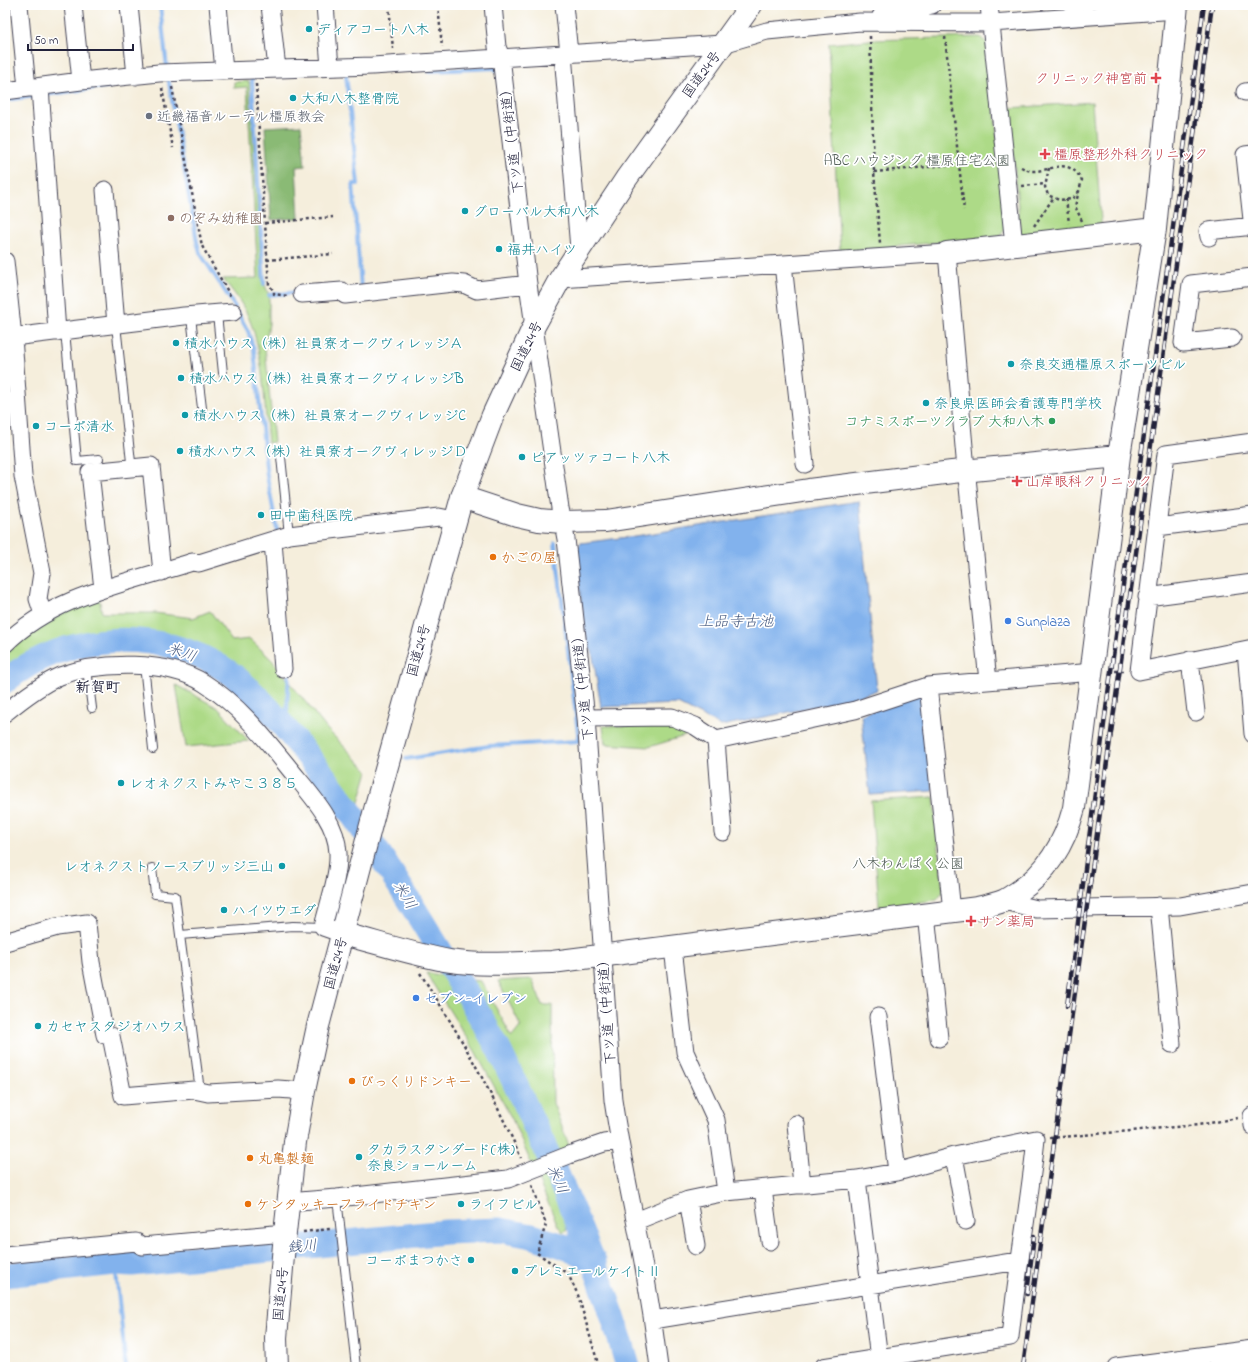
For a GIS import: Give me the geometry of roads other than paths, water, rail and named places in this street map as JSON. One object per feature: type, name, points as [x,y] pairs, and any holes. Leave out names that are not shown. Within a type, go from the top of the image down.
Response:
[{"type":"main road","name":"国道24号","points":[[277,1367],[276,1338],[282,1267],[289,1234],[290,1199],[295,1142],[318,1026],[333,930],[355,887],[376,802],[454,520],[462,497],[493,415],[534,326],[560,279],[626,179],[751,5]]},
{"type":"main road","points":[[333,930],[402,951],[472,963],[552,962],[673,948],[978,908],[1004,901],[1028,885],[1045,869],[1062,843],[1074,808],[1093,672],[1119,456],[1155,229],[1177,8]]},
{"type":"main road","points":[[947,253],[1155,229]]},
{"type":"main road","points":[[462,497],[517,515],[562,522],[606,521],[809,490],[967,471],[1119,456]]},
{"type":"main road","points":[[1220,1367],[1253,1362]]},
{"type":"street","points":[[19,5],[33,87],[61,332]]},
{"type":"street","points":[[73,5],[81,81]]},
{"type":"street","points":[[129,5],[136,76]]},
{"type":"street","points":[[218,5],[224,70]]},
{"type":"street","points":[[270,5],[277,69]]},
{"type":"street","points":[[325,5],[330,67]]},
{"type":"street","name":"下ツ道（中街道）","points":[[493,5],[497,47],[501,57],[528,284],[562,522],[566,539],[586,718],[608,1049],[619,1141],[636,1221],[653,1320],[659,1367]]},
{"type":"street","points":[[564,5],[579,249]]},
{"type":"street","points":[[860,22],[932,5]]},
{"type":"street","points":[[989,5],[1005,162],[1017,244]]},
{"type":"street","points":[[5,91],[81,81],[164,73],[444,62],[501,57],[723,44],[767,31],[860,22],[991,23],[1177,8]]},
{"type":"street","points":[[1209,237],[1208,231],[1253,227],[1246,155],[1253,154]]},
{"type":"street","points":[[105,190],[116,325]]},
{"type":"street","points":[[560,279],[947,253],[988,681]]},
{"type":"street","points":[[5,260],[9,338],[23,476],[42,573],[38,599],[43,614]]},
{"type":"street","points":[[783,264],[805,464]]},
{"type":"street","points":[[1232,338],[1182,343],[1191,284],[1253,277]]},
{"type":"street","points":[[302,294],[342,291],[345,295],[453,284],[464,284],[477,290],[528,284]]},
{"type":"street","points":[[9,338],[184,316],[192,317],[228,309]]},
{"type":"street","points":[[1253,442],[1166,454],[1138,670],[1249,649],[1253,734]]},
{"type":"street","points":[[103,589],[90,472],[151,466],[162,572]]},
{"type":"street","points":[[1156,527],[1253,515]]},
{"type":"street","points":[[5,644],[43,614],[103,589],[192,562],[199,563],[281,538],[439,517],[454,520]]},
{"type":"street","points":[[281,538],[283,668]]},
{"type":"street","points":[[1147,598],[1253,583]]},
{"type":"street","points":[[1190,660],[1196,712]]},
{"type":"street","points":[[5,713],[34,690],[60,676],[87,669],[112,665],[144,666],[176,672],[204,683],[252,722],[316,803],[333,829],[338,854],[335,879],[333,930]]},
{"type":"street","points":[[586,718],[672,717],[695,726],[716,740],[855,710],[928,686],[1093,672]]},
{"type":"street","points":[[928,686],[952,911]]},
{"type":"street","points":[[716,740],[723,832]]},
{"type":"street","points":[[1004,901],[1037,908],[1180,906],[1253,893]]},
{"type":"street","points":[[1159,906],[1172,1044]]},
{"type":"street","points":[[926,914],[939,1038]]},
{"type":"street","points":[[5,942],[57,927],[88,923],[91,962],[105,1035],[111,1036],[123,1096],[194,1090],[208,1093],[278,1089],[304,1091]]},
{"type":"street","points":[[673,948],[684,1052],[716,1120],[726,1192]]},
{"type":"street","points":[[878,1017],[897,1172]]},
{"type":"street","points":[[796,1124],[802,1185]]},
{"type":"street","points":[[636,1221],[688,1200],[726,1192],[857,1179],[897,1172],[954,1156],[1036,1140],[1028,1209],[1018,1261],[1010,1337],[823,1367]]},
{"type":"street","points":[[290,1199],[300,1201],[337,1198],[508,1179],[569,1155],[619,1141]]},
{"type":"street","points":[[954,1156],[966,1221]]},
{"type":"street","points":[[857,1179],[879,1359]]},
{"type":"street","points":[[763,1189],[770,1241]]},
{"type":"street","points":[[688,1200],[696,1246]]},
{"type":"street","points":[[5,1255],[136,1242],[142,1246],[289,1234]]},
{"type":"street","points":[[653,1320],[1018,1261]]},
{"type":"street","points":[[1116,1367],[1253,1349]]},
{"type":"lane","points":[[223,373],[228,309]]},
{"type":"lane","points":[[192,317],[202,408]]},
{"type":"lane","points":[[116,325],[131,462]]},
{"type":"lane","points":[[61,332],[77,461],[99,459]]},
{"type":"lane","points":[[281,457],[281,538]]},
{"type":"lane","points":[[144,666],[153,749]]},
{"type":"lane","points":[[87,669],[92,708]]},
{"type":"lane","points":[[152,868],[155,894],[175,896],[200,1091]]},
{"type":"lane","points":[[180,935],[293,926],[333,930]]},
{"type":"lane","points":[[337,1198],[356,1367]]},
{"type":"water","name":"上品寺古池","points":[[859,501],[877,690],[852,699],[721,726],[678,704],[601,707],[592,651],[587,646],[575,551],[581,543]]},
{"type":"water","points":[[923,691],[933,791],[870,795],[861,715]]},
{"type":"waterway","points":[[160,5],[167,68]]},
{"type":"waterway","points":[[429,71],[496,68],[496,70]]},
{"type":"waterway","points":[[346,75],[358,184],[353,184],[361,289]]},
{"type":"waterway","points":[[168,77],[200,253],[235,307]]},
{"type":"waterway","points":[[252,78],[264,284]]},
{"type":"waterway","points":[[45,95],[110,86]]},
{"type":"waterway","points":[[5,100],[36,96]]},
{"type":"waterway","points":[[269,295],[299,292]]},
{"type":"waterway","points":[[238,313],[248,331],[254,350],[267,476],[278,535]]},
{"type":"waterway","points":[[406,759],[489,746],[579,741],[555,543]]},
{"type":"waterway","name":"米川","points":[[5,681],[30,664],[56,652],[85,644],[114,640],[144,641],[173,647],[201,656],[234,676],[268,708],[318,769],[365,833],[407,897],[492,1037],[557,1174],[577,1221],[605,1293],[628,1367]]},
{"type":"waterway","points":[[278,720],[287,711],[289,669]]},
{"type":"waterway","name":"銭川","points":[[5,1275],[115,1263],[132,1264],[446,1232],[500,1230],[532,1236],[563,1246],[594,1261]]},
{"type":"waterway","points":[[115,1263],[126,1367]]},
{"type":"railway","points":[[1067,1006],[1111,671],[1204,5]]},
{"type":"railway","points":[[1023,1367],[1212,5]]},
{"type":"railway","points":[[1027,1294],[1034,1236]]},
{"type":"place","name":"ディアコート八木","points":[[309,29]]},
{"type":"place","name":"クリニック神宮前","points":[[1156,78]]},
{"type":"place","name":"大和八木整骨院","points":[[293,98]]},
{"type":"place","name":"近畿福音ルーテル橿原教会","points":[[149,116]]},
{"type":"place","name":"橿原整形外科クリニック","points":[[1045,154]]},
{"type":"place","name":"グローバル大和八木","points":[[465,211]]},
{"type":"place","name":"のぞみ幼稚園","points":[[171,218]]},
{"type":"place","name":"福井ハイツ","points":[[499,249]]},
{"type":"place","name":"積水ハウス（株）社員寮オークヴィレッジＡ","points":[[176,343]]},
{"type":"place","name":"奈良交通橿原スポーツビル","points":[[1011,364]]},
{"type":"place","name":"積水ハウス（株）社員寮オークヴィレッジB","points":[[181,378]]},
{"type":"place","name":"奈良県医師会看護専門学校","points":[[926,403]]},
{"type":"place","name":"積水ハウス（株）社員寮オークヴィレッジC","points":[[185,415]]},
{"type":"place","name":"コナミスポーツクラブ 大和八木","points":[[1052,421]]},
{"type":"place","name":"コーポ清水","points":[[36,426]]},
{"type":"place","name":"積水ハウス（株）社員寮オークヴィレッジＤ","points":[[180,451]]},
{"type":"place","name":"ピアッツァコート八木","points":[[522,457]]},
{"type":"place","name":"山岸眼科クリニック","points":[[1017,481]]},
{"type":"place","name":"田中歯科医院","points":[[261,515]]},
{"type":"place","name":"かごの屋","points":[[493,557]]},
{"type":"place","name":"Sunplaza","points":[[1008,621]]},
{"type":"place","name":"レオネクストみやこ３８５","points":[[121,783]]},
{"type":"place","name":"レオネクストノースブリッジ三山","points":[[282,866]]},
{"type":"place","name":"ハイツウエダ","points":[[224,910]]},
{"type":"place","name":"サン薬局","points":[[971,921]]},
{"type":"place","name":"セブン-イレブン","points":[[416,998]]},
{"type":"place","name":"カセヤスタジオハウス","points":[[38,1026]]},
{"type":"place","name":"びっくりドンキー","points":[[352,1081]]},
{"type":"place","name":"タカラスタンダード(株) 奈良ショールーム","points":[[359,1157]]},
{"type":"place","name":"丸亀製麺","points":[[250,1158]]},
{"type":"place","name":"ケンタッキーフライドチキン","points":[[248,1204]]},
{"type":"place","name":"ライフビル","points":[[461,1204]]},
{"type":"place","name":"コーポまつかさ","points":[[471,1260]]},
{"type":"place","name":"プレミエールケイトⅡ","points":[[515,1271]]},
{"type":"district","name":"新賀町","points":[[98,687]]},
{"type":"park label","name":"ABC ハウジング 橿原住宅公園","points":[[917,160]]},
{"type":"park label","name":"八木わんぱく公園","points":[[908,863]]}]
